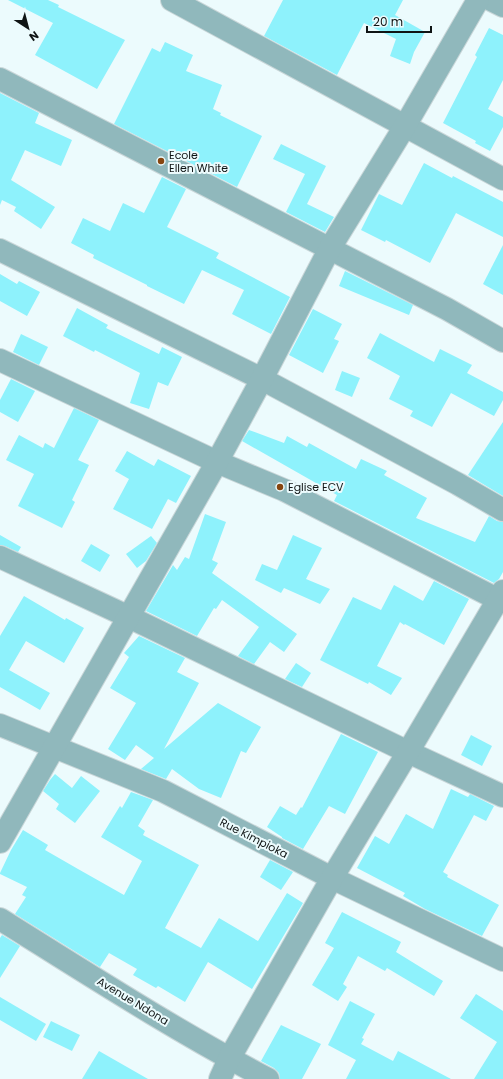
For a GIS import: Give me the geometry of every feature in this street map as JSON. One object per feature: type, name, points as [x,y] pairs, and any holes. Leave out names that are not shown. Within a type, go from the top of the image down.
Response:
[{"type":"street","points":[[172,0],[503,179]]},
{"type":"street","points":[[0,842],[217,462],[330,248],[405,126],[478,0]]},
{"type":"street","points":[[491,0],[503,6]]},
{"type":"street","points":[[0,78],[447,309],[503,341]]},
{"type":"street","points":[[0,250],[262,379],[451,480],[503,510]]},
{"type":"street","points":[[0,360],[217,462],[284,490],[501,597],[332,878],[229,1059],[220,1079]]},
{"type":"street","points":[[0,557],[503,796]]},
{"type":"street","name":"Rue Kimpioka","points":[[0,724],[163,790],[332,878],[503,960]]},
{"type":"street","name":"Avenue Ndona","points":[[0,919],[131,1001],[229,1059],[268,1079]]},
{"type":"building","points":[[8,0],[48,0],[59,5],[58,7],[125,40],[97,89],[35,55],[53,23]]},
{"type":"building","points":[[283,0],[403,0],[395,15],[425,32],[414,52],[410,64],[390,56],[396,39],[364,23],[337,75],[264,36]]},
{"type":"building","points":[[489,28],[503,35],[503,80],[488,109],[503,117],[503,127],[490,151],[475,143],[476,141],[443,123],[477,57],[475,55]]},
{"type":"building","points":[[165,42],[193,55],[186,71],[222,85],[213,109],[221,113],[220,115],[262,136],[237,187],[114,124],[152,48],[160,52]]},
{"type":"building","points":[[0,93],[39,113],[35,123],[72,140],[61,166],[25,150],[11,180],[55,207],[41,229],[14,211],[16,207],[2,200],[0,205]]},
{"type":"building","points":[[281,144],[326,166],[307,204],[334,217],[325,232],[286,212],[305,174],[273,159]]},
{"type":"building","points":[[424,163],[503,202],[503,237],[456,213],[430,263],[386,240],[385,242],[361,230],[379,194],[402,205]]},
{"type":"building","points":[[162,177],[186,189],[167,227],[219,253],[216,258],[290,297],[271,334],[232,314],[244,290],[202,270],[184,304],[93,258],[94,255],[71,243],[83,218],[110,231],[123,203],[144,213]]},
{"type":"building","points":[[503,245],[503,295],[483,284]]},
{"type":"building","points":[[345,271],[413,305],[409,315],[339,286]]},
{"type":"building","points":[[0,274],[17,284],[19,281],[40,292],[27,316],[0,301]]},
{"type":"building","points":[[77,308],[108,325],[106,328],[159,354],[162,347],[182,357],[168,386],[158,382],[149,409],[130,403],[140,373],[95,350],[94,352],[63,336]]},
{"type":"building","points":[[313,309],[342,324],[334,339],[339,341],[323,373],[289,355]]},
{"type":"building","points":[[380,333],[434,362],[440,349],[472,365],[467,373],[503,392],[503,400],[494,416],[451,393],[432,427],[410,416],[413,411],[389,399],[400,376],[367,358]]},
{"type":"building","points":[[21,334],[48,347],[39,365],[13,352]]},
{"type":"building","points":[[342,371],[360,378],[352,397],[335,390]]},
{"type":"building","points":[[11,379],[35,391],[18,422],[0,412],[0,400]]},
{"type":"building","points":[[74,408],[99,420],[78,460],[89,465],[72,500],[75,502],[62,528],[18,506],[34,474],[6,460],[19,435],[43,448],[45,443],[54,448]]},
{"type":"building","points":[[503,422],[503,496],[468,475]]},
{"type":"building","points":[[249,430],[284,443],[287,436],[307,447],[309,443],[356,469],[361,459],[387,471],[384,475],[427,498],[416,518],[475,542],[489,516],[497,521],[503,522],[503,572],[499,579],[494,583],[334,501],[337,495],[242,441]]},
{"type":"building","points":[[127,451],[154,466],[158,459],[191,476],[176,503],[168,499],[152,529],[113,509],[129,479],[115,471]]},
{"type":"building","points":[[205,514],[226,522],[212,560],[218,563],[212,573],[297,634],[284,652],[270,642],[254,664],[238,656],[259,627],[222,600],[216,609],[214,608],[197,636],[146,611],[173,565],[177,570],[185,557],[189,559]]},
{"type":"building","points":[[0,535],[21,547],[18,552],[0,545]]},
{"type":"building","points":[[293,535],[322,548],[306,579],[330,589],[320,604],[284,588],[281,593],[255,580],[262,564],[277,570]]},
{"type":"building","points":[[151,536],[157,543],[146,561],[137,568],[126,554]]},
{"type":"building","points":[[91,544],[110,555],[100,572],[81,561]]},
{"type":"building","points":[[434,581],[469,599],[444,645],[400,622],[377,666],[402,678],[391,695],[369,682],[368,684],[320,660],[353,597],[381,610],[394,585],[423,601]]},
{"type":"building","points":[[24,596],[65,620],[66,618],[84,628],[64,663],[26,641],[9,670],[50,693],[40,710],[0,687],[0,636]]},
{"type":"building","points":[[139,636],[185,658],[177,672],[199,683],[164,749],[218,703],[261,727],[246,753],[241,751],[221,798],[199,789],[172,769],[166,779],[141,769],[154,758],[136,745],[125,760],[108,749],[136,703],[110,688],[129,657],[124,653]]},
{"type":"building","points":[[296,663],[311,673],[302,687],[285,679]]},
{"type":"building","points":[[341,734],[378,752],[345,814],[329,806],[303,849],[282,838],[267,827],[280,806],[296,815],[301,807],[302,808]]},
{"type":"building","points":[[471,735],[492,746],[482,766],[461,755]]},
{"type":"building","points":[[55,774],[72,788],[81,776],[100,791],[75,823],[56,809],[59,804],[43,791]]},
{"type":"building","points":[[451,789],[468,797],[470,794],[494,806],[486,821],[474,815],[443,872],[448,875],[447,877],[499,905],[482,936],[425,909],[403,896],[405,893],[357,868],[375,836],[389,844],[406,814],[433,829]]},
{"type":"building","points":[[131,792],[153,800],[138,826],[145,831],[143,835],[199,865],[165,928],[201,948],[219,918],[258,941],[287,893],[303,903],[252,989],[208,962],[185,1002],[158,986],[156,988],[133,975],[137,969],[109,953],[100,967],[15,914],[26,897],[22,895],[27,887],[0,873],[23,830],[48,845],[45,850],[124,895],[142,861],[101,837],[120,806],[122,808]]},
{"type":"building","points":[[270,860],[293,872],[281,890],[260,877]]},
{"type":"building","points":[[342,912],[401,942],[396,952],[443,981],[434,996],[387,968],[385,971],[358,956],[343,984],[347,987],[338,1001],[312,985],[334,948],[325,943]]},
{"type":"building","points":[[2,935],[20,946],[0,978],[0,938]]},
{"type":"building","points":[[476,994],[503,1011],[503,1079],[474,1079],[497,1042],[460,1018]]},
{"type":"building","points":[[0,997],[46,1024],[36,1041],[0,1020]]},
{"type":"building","points":[[350,1001],[375,1014],[362,1038],[364,1039],[361,1044],[393,1061],[398,1051],[451,1079],[346,1079],[356,1060],[328,1045]]},
{"type":"building","points":[[51,1021],[80,1035],[72,1051],[43,1037]]},
{"type":"building","points":[[281,1025],[321,1044],[302,1079],[280,1079],[279,1073],[274,1068],[261,1061]]},
{"type":"building","points":[[99,1051],[148,1079],[82,1079]]},
{"type":"place","name":"Ecole Ellen White","points":[[161,161]]},
{"type":"place","name":"Eglise ECV","points":[[280,487]]}]
